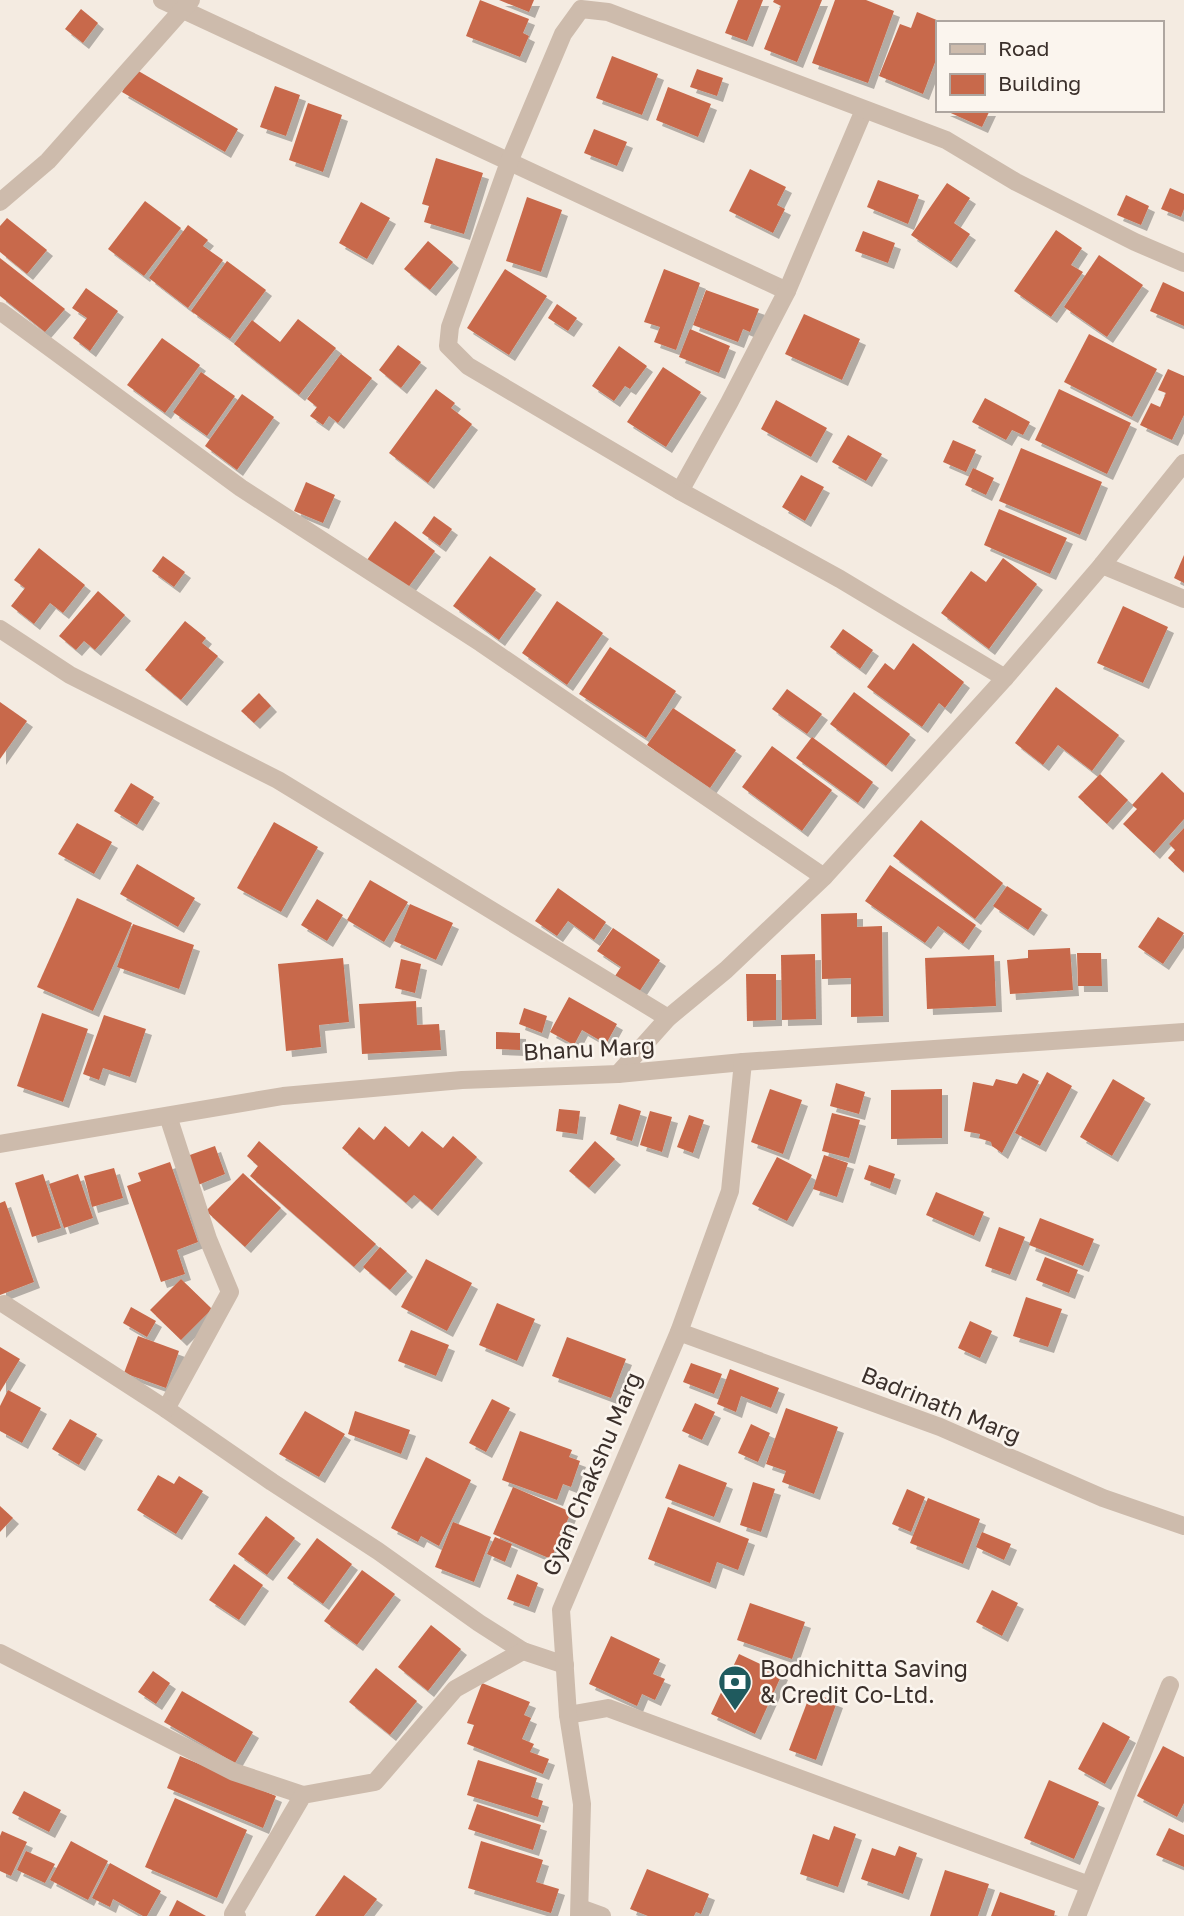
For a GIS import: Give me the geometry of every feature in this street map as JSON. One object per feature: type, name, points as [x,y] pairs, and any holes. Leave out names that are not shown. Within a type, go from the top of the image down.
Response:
[{"type":"street","points":[[162,0],[187,5],[509,162],[787,291]]},
{"type":"street","points":[[0,202],[48,161],[187,5]]},
{"type":"street","points":[[1005,678],[840,579],[680,491],[468,366],[448,346],[450,327],[509,162],[563,34],[581,9],[608,12],[946,140],[1016,182],[1135,242],[1184,262]]},
{"type":"street","points":[[680,491],[787,291],[864,110]]},
{"type":"street","points":[[0,311],[241,488],[481,643],[824,877]]},
{"type":"street","points":[[618,1074],[668,1018],[726,970],[824,877],[1005,678],[1102,565],[1184,463]]},
{"type":"street","points":[[1102,565],[1184,599]]},
{"type":"street","points":[[0,629],[70,675],[278,780],[668,1018]]},
{"type":"street","name":"Bhanu Marg","points":[[0,1144],[283,1096],[462,1080],[618,1074],[744,1062],[1184,1032]]},
{"type":"street","name":"Gyan Chakshu Marg","points":[[579,1912],[582,1804],[568,1715],[561,1610],[679,1332],[730,1191],[744,1062]]},
{"type":"street","points":[[166,1409],[230,1292],[208,1239],[168,1116]]},
{"type":"street","points":[[4,1304],[378,1551],[479,1623],[523,1651],[565,1665]]},
{"type":"street","name":"Badrinath Marg","points":[[679,1332],[940,1427],[1104,1498],[1184,1526]]},
{"type":"street","points":[[0,1653],[234,1772],[303,1794],[375,1782],[455,1689],[523,1651]]},
{"type":"street","points":[[1077,1916],[1170,1685]]},
{"type":"street","points":[[568,1715],[608,1708],[1089,1885]]},
{"type":"street","points":[[237,1916],[233,1914],[303,1794]]},
{"type":"street","points":[[579,1912],[602,1916]]},
{"type":"building","points":[[480,0],[529,19],[523,33],[529,36],[520,57],[466,36]]},
{"type":"building","points":[[499,0],[534,0],[529,12]]},
{"type":"building","points":[[738,0],[763,0],[747,41],[725,33]]},
{"type":"building","points":[[822,0],[797,62],[764,49],[781,6],[773,2]]},
{"type":"building","points":[[835,0],[866,0],[894,11],[868,83],[812,63]]},
{"type":"building","points":[[81,9],[98,23],[83,43],[65,29]]},
{"type":"building","points":[[917,12],[939,21],[936,21],[936,60],[923,94],[879,76],[900,24],[911,28]]},
{"type":"building","points":[[612,56],[658,74],[642,115],[596,98]]},
{"type":"building","points":[[135,69],[238,129],[225,152],[122,92]]},
{"type":"building","points":[[697,69],[723,78],[717,96],[690,87]]},
{"type":"building","points":[[275,86],[300,95],[286,136],[260,127]]},
{"type":"building","points":[[668,87],[711,104],[698,137],[656,120]]},
{"type":"building","points":[[308,103],[342,115],[323,172],[289,160]]},
{"type":"building","points":[[948,112],[989,112],[982,127]]},
{"type":"building","points":[[594,129],[627,142],[617,166],[584,153]]},
{"type":"building","points":[[436,158],[483,173],[464,234],[424,222],[429,206],[422,204]]},
{"type":"building","points":[[750,169],[786,187],[777,205],[785,209],[773,233],[729,211]]},
{"type":"building","points":[[878,180],[919,195],[908,224],[867,207]]},
{"type":"building","points":[[947,183],[970,198],[954,223],[970,234],[951,262],[911,235]]},
{"type":"building","points":[[1170,188],[1184,194],[1181,217],[1161,209]]},
{"type":"building","points":[[1126,195],[1149,206],[1141,225],[1117,215]]},
{"type":"building","points":[[527,197],[562,210],[541,272],[506,261]]},
{"type":"building","points":[[145,201],[181,228],[144,276],[108,249]]},
{"type":"building","points":[[361,202],[390,218],[367,259],[339,243]]},
{"type":"building","points":[[7,218],[47,250],[27,274],[0,252],[0,226]]},
{"type":"building","points":[[188,225],[208,240],[203,246],[223,260],[188,308],[149,278]]},
{"type":"building","points":[[1056,230],[1082,248],[1071,265],[1083,272],[1051,317],[1014,291]]},
{"type":"building","points":[[863,231],[895,243],[888,263],[855,251]]},
{"type":"building","points":[[428,241],[453,262],[430,290],[404,269]]},
{"type":"building","points":[[1099,255],[1143,285],[1107,337],[1064,307]]},
{"type":"building","points":[[0,258],[65,309],[45,332],[0,296]]},
{"type":"building","points":[[227,261],[266,290],[230,339],[191,311]]},
{"type":"building","points":[[505,269],[547,296],[509,355],[467,328]]},
{"type":"building","points":[[664,269],[700,283],[676,350],[654,342],[660,327],[644,322]]},
{"type":"building","points":[[1163,282],[1184,292],[1184,326],[1150,311]]},
{"type":"building","points":[[86,288],[118,311],[90,351],[73,338],[87,318],[72,308]]},
{"type":"building","points":[[706,290],[759,309],[750,332],[743,329],[738,342],[693,325]]},
{"type":"building","points":[[557,304],[577,318],[568,331],[548,318]]},
{"type":"building","points":[[804,314],[860,339],[842,380],[785,354]]},
{"type":"building","points":[[298,319],[336,348],[299,395],[234,344],[252,320],[280,342]]},
{"type":"building","points":[[690,329],[730,346],[719,373],[679,357]]},
{"type":"building","points":[[1089,334],[1157,369],[1132,417],[1064,382]]},
{"type":"building","points":[[162,338],[200,365],[165,413],[127,385]]},
{"type":"building","points":[[398,345],[421,362],[401,388],[379,370]]},
{"type":"building","points":[[619,346],[647,366],[630,389],[625,386],[614,401],[592,386]]},
{"type":"building","points":[[341,354],[372,378],[338,423],[329,416],[323,425],[310,416],[317,407],[307,399]]},
{"type":"building","points":[[663,367],[701,392],[666,447],[627,422]]},
{"type":"building","points":[[1168,369],[1184,376],[1184,415],[1172,440],[1140,425],[1151,403],[1160,407],[1166,393],[1158,390]]},
{"type":"building","points":[[201,372],[235,396],[207,436],[173,412]]},
{"type":"building","points":[[436,389],[455,403],[451,408],[472,424],[428,483],[389,453]]},
{"type":"building","points":[[1059,389],[1131,423],[1107,474],[1035,440]]},
{"type":"building","points":[[242,394],[274,417],[237,470],[205,446]]},
{"type":"building","points":[[985,398],[1030,422],[1023,435],[1012,430],[1006,440],[972,422]]},
{"type":"building","points":[[776,400],[827,428],[811,457],[761,429]]},
{"type":"building","points":[[848,435],[882,454],[866,481],[832,462]]},
{"type":"building","points":[[953,440],[976,450],[966,472],[943,462]]},
{"type":"building","points":[[1021,448],[1102,482],[1080,535],[999,501]]},
{"type":"building","points":[[973,468],[994,478],[986,495],[965,485]]},
{"type":"building","points":[[801,475],[824,487],[805,521],[782,507]]},
{"type":"building","points":[[306,482],[335,495],[323,523],[294,511]]},
{"type":"building","points":[[999,509],[1067,538],[1050,574],[984,545]]},
{"type":"building","points":[[434,516],[452,529],[440,546],[422,533]]},
{"type":"building","points":[[395,521],[435,551],[407,589],[367,560]]},
{"type":"building","points":[[39,548],[85,585],[63,613],[50,603],[34,624],[11,606],[25,588],[14,580]]},
{"type":"building","points":[[1184,555],[1184,583],[1174,578]]},
{"type":"building","points":[[163,556],[185,572],[174,587],[152,571]]},
{"type":"building","points":[[490,556],[536,589],[499,640],[453,606]]},
{"type":"building","points":[[1003,558],[1037,584],[989,649],[941,613],[971,571],[986,582]]},
{"type":"building","points":[[98,591],[125,615],[95,650],[84,641],[76,650],[59,636]]},
{"type":"building","points":[[557,601],[603,633],[567,685],[522,653]]},
{"type":"building","points":[[1123,606],[1168,627],[1143,683],[1097,663]]},
{"type":"building","points":[[185,621],[206,638],[202,643],[218,656],[181,700],[145,670]]},
{"type":"building","points":[[843,629],[873,650],[860,669],[830,647]]},
{"type":"building","points":[[913,643],[964,682],[945,708],[939,703],[922,727],[867,687],[885,663],[894,670]]},
{"type":"building","points":[[610,647],[676,691],[646,738],[579,694]]},
{"type":"building","points":[[1056,687],[1119,735],[1092,771],[1058,745],[1043,765],[1015,743]]},
{"type":"building","points":[[787,689],[822,714],[807,734],[772,709]]},
{"type":"building","points":[[854,692],[910,734],[886,766],[830,724]]},
{"type":"building","points":[[259,693],[271,706],[254,723],[241,711]]},
{"type":"building","points":[[0,702],[27,721],[0,759]]},
{"type":"building","points":[[673,708],[736,750],[710,788],[647,745]]},
{"type":"building","points":[[812,737],[873,782],[858,803],[796,758]]},
{"type":"building","points":[[772,746],[832,790],[802,831],[742,787]]},
{"type":"building","points":[[1162,772],[1184,793],[1184,819],[1154,853],[1123,824],[1137,809],[1132,805]]},
{"type":"building","points":[[1100,774],[1128,800],[1107,824],[1078,797]]},
{"type":"building","points":[[131,783],[154,797],[137,825],[114,811]]},
{"type":"building","points":[[921,820],[1003,883],[975,919],[893,856]]},
{"type":"building","points":[[274,822],[318,847],[281,912],[237,888]]},
{"type":"building","points":[[77,823],[112,842],[94,874],[58,854]]},
{"type":"building","points":[[1184,828],[1183,872],[1168,858],[1175,850],[1169,844]]},
{"type":"building","points":[[137,864],[195,898],[178,927],[120,894]]},
{"type":"building","points":[[890,865],[976,925],[963,944],[938,926],[925,943],[865,901]]},
{"type":"building","points":[[370,880],[408,902],[384,942],[347,920]]},
{"type":"building","points":[[1007,886],[1042,909],[1028,930],[993,906]]},
{"type":"building","points":[[558,888],[606,922],[594,940],[568,921],[557,936],[535,921]]},
{"type":"building","points":[[77,898],[132,923],[93,1011],[37,987]]},
{"type":"building","points":[[317,899],[343,915],[327,941],[301,925]]},
{"type":"building","points":[[410,904],[453,923],[436,960],[394,941]]},
{"type":"building","points":[[857,913],[857,927],[882,926],[883,1016],[851,1017],[851,978],[822,979],[821,914]]},
{"type":"building","points":[[1158,917],[1184,933],[1163,964],[1138,947]]},
{"type":"building","points":[[133,924],[194,945],[179,989],[117,967]]},
{"type":"building","points":[[613,928],[660,960],[639,992],[615,976],[621,967],[597,951]]},
{"type":"building","points":[[1070,948],[1073,990],[1010,994],[1007,960],[1028,958],[1028,950]]},
{"type":"building","points":[[1077,953],[1101,953],[1102,986],[1078,986]]},
{"type":"building","points":[[815,954],[816,1019],[782,1020],[781,955]]},
{"type":"building","points":[[994,955],[996,1006],[927,1009],[925,958]]},
{"type":"building","points":[[343,958],[349,1022],[319,1025],[321,1047],[286,1051],[278,964]]},
{"type":"building","points":[[401,959],[421,964],[415,993],[395,988]]},
{"type":"building","points":[[746,974],[776,974],[776,1020],[747,1021]]},
{"type":"building","points":[[569,997],[617,1024],[606,1044],[582,1030],[574,1045],[550,1032]]},
{"type":"building","points":[[416,1001],[417,1025],[439,1024],[441,1050],[362,1054],[359,1004]]},
{"type":"building","points":[[524,1008],[547,1016],[542,1033],[519,1024]]},
{"type":"building","points":[[42,1013],[88,1029],[63,1102],[17,1086]]},
{"type":"building","points":[[104,1015],[146,1029],[130,1077],[103,1068],[99,1080],[83,1074]]},
{"type":"building","points":[[496,1032],[520,1033],[520,1050],[496,1049]]},
{"type":"building","points":[[1047,1072],[1072,1086],[1040,1146],[1015,1133]]},
{"type":"building","points":[[1023,1073],[1039,1081],[1002,1153],[992,1146],[991,1142],[979,1138],[980,1134],[964,1131],[973,1082],[993,1086],[996,1079],[1017,1084]]},
{"type":"building","points":[[1113,1079],[1145,1098],[1112,1156],[1080,1137]]},
{"type":"building","points":[[836,1083],[865,1092],[859,1114],[830,1106]]},
{"type":"building","points":[[770,1089],[802,1100],[783,1154],[751,1142]]},
{"type":"building","points":[[942,1089],[942,1138],[891,1139],[891,1090]]},
{"type":"building","points":[[619,1104],[641,1111],[632,1141],[610,1134]]},
{"type":"building","points":[[559,1109],[580,1111],[577,1134],[556,1131]]},
{"type":"building","points":[[650,1111],[672,1117],[662,1152],[640,1145]]},
{"type":"building","points":[[832,1113],[860,1120],[849,1158],[822,1151]]},
{"type":"building","points":[[689,1115],[704,1120],[693,1153],[677,1147]]},
{"type":"building","points":[[385,1126],[409,1147],[422,1131],[443,1148],[453,1136],[477,1157],[432,1210],[414,1195],[406,1203],[342,1148],[359,1127],[374,1140]]},
{"type":"building","points":[[259,1141],[376,1244],[354,1267],[250,1176],[258,1166],[247,1156]]},
{"type":"building","points":[[595,1141],[615,1159],[589,1188],[569,1171]]},
{"type":"building","points":[[215,1146],[225,1174],[198,1185],[187,1156]]},
{"type":"building","points":[[824,1155],[848,1163],[837,1197],[813,1189]]},
{"type":"building","points":[[777,1157],[812,1175],[787,1221],[752,1204]]},
{"type":"building","points":[[170,1162],[198,1242],[177,1250],[185,1274],[161,1282],[127,1186],[141,1181],[138,1173]]},
{"type":"building","points":[[869,1165],[895,1174],[890,1189],[864,1179]]},
{"type":"building","points":[[114,1168],[123,1198],[92,1207],[84,1176]]},
{"type":"building","points":[[243,1173],[281,1208],[245,1247],[206,1211]]},
{"type":"building","points":[[43,1174],[61,1228],[32,1237],[15,1183]]},
{"type":"building","points":[[78,1174],[93,1218],[64,1228],[49,1184]]},
{"type":"building","points":[[936,1192],[984,1212],[974,1236],[926,1215]]},
{"type":"building","points":[[5,1201],[34,1282],[0,1295],[0,1203]]},
{"type":"building","points":[[1040,1218],[1094,1239],[1083,1266],[1029,1245]]},
{"type":"building","points":[[999,1227],[1025,1237],[1010,1275],[985,1266]]},
{"type":"building","points":[[380,1247],[407,1271],[390,1290],[363,1267]]},
{"type":"building","points":[[1045,1257],[1078,1270],[1069,1293],[1036,1280]]},
{"type":"building","points":[[426,1259],[472,1283],[447,1331],[401,1307]]},
{"type":"building","points":[[181,1279],[212,1309],[181,1340],[150,1310]]},
{"type":"building","points":[[1026,1297],[1062,1309],[1048,1347],[1013,1336]]},
{"type":"building","points":[[497,1303],[535,1319],[517,1361],[479,1345]]},
{"type":"building","points":[[131,1307],[156,1321],[147,1337],[123,1323]]},
{"type":"building","points":[[970,1321],[992,1331],[980,1358],[958,1348]]},
{"type":"building","points":[[411,1330],[449,1345],[436,1376],[398,1361]]},
{"type":"building","points":[[138,1336],[179,1351],[166,1388],[124,1373]]},
{"type":"building","points":[[567,1337],[626,1359],[611,1398],[552,1376]]},
{"type":"building","points":[[0,1347],[20,1359],[0,1392]]},
{"type":"building","points":[[691,1363],[722,1374],[714,1394],[683,1382]]},
{"type":"building","points":[[730,1369],[779,1388],[771,1408],[741,1396],[736,1412],[717,1404]]},
{"type":"building","points":[[8,1390],[41,1408],[22,1443],[0,1431],[0,1406]]},
{"type":"building","points":[[492,1399],[510,1408],[486,1452],[469,1443]]},
{"type":"building","points":[[695,1403],[715,1412],[702,1440],[682,1431]]},
{"type":"building","points":[[786,1408],[838,1427],[814,1494],[782,1482],[786,1471],[766,1464]]},
{"type":"building","points":[[305,1411],[345,1434],[319,1477],[279,1454]]},
{"type":"building","points":[[355,1411],[410,1430],[401,1454],[348,1434]]},
{"type":"building","points":[[70,1419],[97,1434],[79,1465],[52,1449]]},
{"type":"building","points":[[751,1424],[770,1433],[758,1462],[738,1453]]},
{"type":"building","points":[[520,1431],[572,1450],[569,1457],[580,1461],[571,1487],[563,1484],[557,1500],[502,1480]]},
{"type":"building","points":[[426,1457],[471,1480],[439,1546],[421,1536],[418,1542],[391,1528]]},
{"type":"building","points":[[679,1464],[727,1483],[714,1517],[665,1498]]},
{"type":"building","points":[[158,1475],[174,1484],[179,1476],[203,1491],[176,1534],[137,1510]]},
{"type":"building","points":[[753,1482],[775,1489],[761,1532],[740,1525]]},
{"type":"building","points":[[513,1487],[571,1512],[551,1559],[493,1534]]},
{"type":"building","points":[[907,1489],[925,1497],[911,1532],[892,1524]]},
{"type":"building","points":[[928,1498],[980,1519],[963,1564],[910,1543]]},
{"type":"building","points":[[0,1506],[13,1518],[0,1532]]},
{"type":"building","points":[[668,1507],[749,1539],[738,1570],[717,1562],[710,1583],[648,1559]]},
{"type":"building","points":[[266,1516],[295,1538],[267,1575],[238,1554]]},
{"type":"building","points":[[453,1522],[491,1537],[474,1582],[435,1567]]},
{"type":"building","points":[[982,1532],[1011,1544],[1004,1560],[976,1547]]},
{"type":"building","points":[[495,1537],[512,1544],[505,1562],[487,1554]]},
{"type":"building","points":[[317,1538],[352,1564],[323,1604],[287,1578]]},
{"type":"building","points":[[234,1564],[263,1585],[239,1620],[209,1600]]},
{"type":"building","points":[[362,1570],[395,1594],[357,1645],[324,1621]]},
{"type":"building","points":[[517,1574],[538,1583],[529,1607],[507,1599]]},
{"type":"building","points":[[992,1590],[1018,1603],[1002,1636],[976,1622]]},
{"type":"building","points":[[750,1603],[805,1622],[792,1659],[737,1640]]},
{"type":"building","points":[[431,1625],[461,1649],[428,1691],[398,1667]]},
{"type":"building","points":[[611,1636],[660,1659],[653,1674],[665,1679],[655,1700],[642,1694],[637,1706],[589,1684]]},
{"type":"building","points":[[739,1654],[782,1674],[755,1734],[711,1714]]},
{"type":"building","points":[[376,1668],[417,1701],[390,1735],[349,1702]]},
{"type":"building","points":[[153,1671],[170,1683],[156,1704],[138,1692]]},
{"type":"building","points":[[482,1683],[530,1702],[524,1715],[531,1718],[522,1739],[534,1744],[530,1752],[549,1759],[543,1774],[467,1744],[474,1725],[467,1723]]},
{"type":"building","points":[[182,1691],[253,1732],[235,1763],[164,1722]]},
{"type":"building","points":[[811,1692],[837,1702],[816,1760],[789,1750]]},
{"type":"building","points":[[1103,1722],[1130,1737],[1105,1784],[1078,1769]]},
{"type":"building","points":[[1163,1746],[1184,1757],[1184,1803],[1177,1817],[1137,1796]]},
{"type":"building","points":[[180,1756],[276,1796],[263,1828],[167,1788]]},
{"type":"building","points":[[478,1760],[537,1778],[531,1797],[543,1801],[538,1817],[467,1795]]},
{"type":"building","points":[[1049,1780],[1099,1802],[1074,1859],[1024,1838]]},
{"type":"building","points":[[24,1791],[61,1810],[49,1832],[12,1813]]},
{"type":"building","points":[[175,1798],[247,1830],[217,1898],[145,1867]]},
{"type":"building","points":[[477,1804],[541,1825],[533,1850],[468,1829]]},
{"type":"building","points":[[834,1826],[856,1834],[838,1887],[800,1874],[813,1834],[829,1840]]},
{"type":"building","points":[[1169,1828],[1184,1835],[1184,1867],[1156,1855]]},
{"type":"building","points":[[2,1831],[27,1842],[11,1876],[0,1871]]},
{"type":"building","points":[[71,1841],[108,1861],[88,1900],[50,1880]]},
{"type":"building","points":[[481,1841],[543,1860],[536,1882],[559,1889],[551,1913],[468,1888]]},
{"type":"building","points":[[899,1846],[917,1853],[903,1894],[861,1879],[872,1848],[895,1856]]},
{"type":"building","points":[[26,1851],[55,1864],[45,1883],[17,1870]]},
{"type":"building","points":[[110,1863],[161,1891],[147,1916],[113,1899],[110,1907],[92,1898]]},
{"type":"building","points":[[647,1869],[709,1894],[701,1914],[696,1912],[694,1916],[648,1916],[630,1909]]},
{"type":"building","points":[[945,1870],[989,1884],[978,1916],[930,1916]]},
{"type":"building","points":[[344,1875],[377,1899],[364,1916],[315,1916]]},
{"type":"building","points":[[1000,1892],[1055,1911],[1054,1916],[991,1916]]},
{"type":"building","points":[[177,1900],[206,1916],[169,1916]]},
{"type":"place","name":"Bodhichitta Saving & Credit Co-Ltd.","points":[[735,1712]]}]
